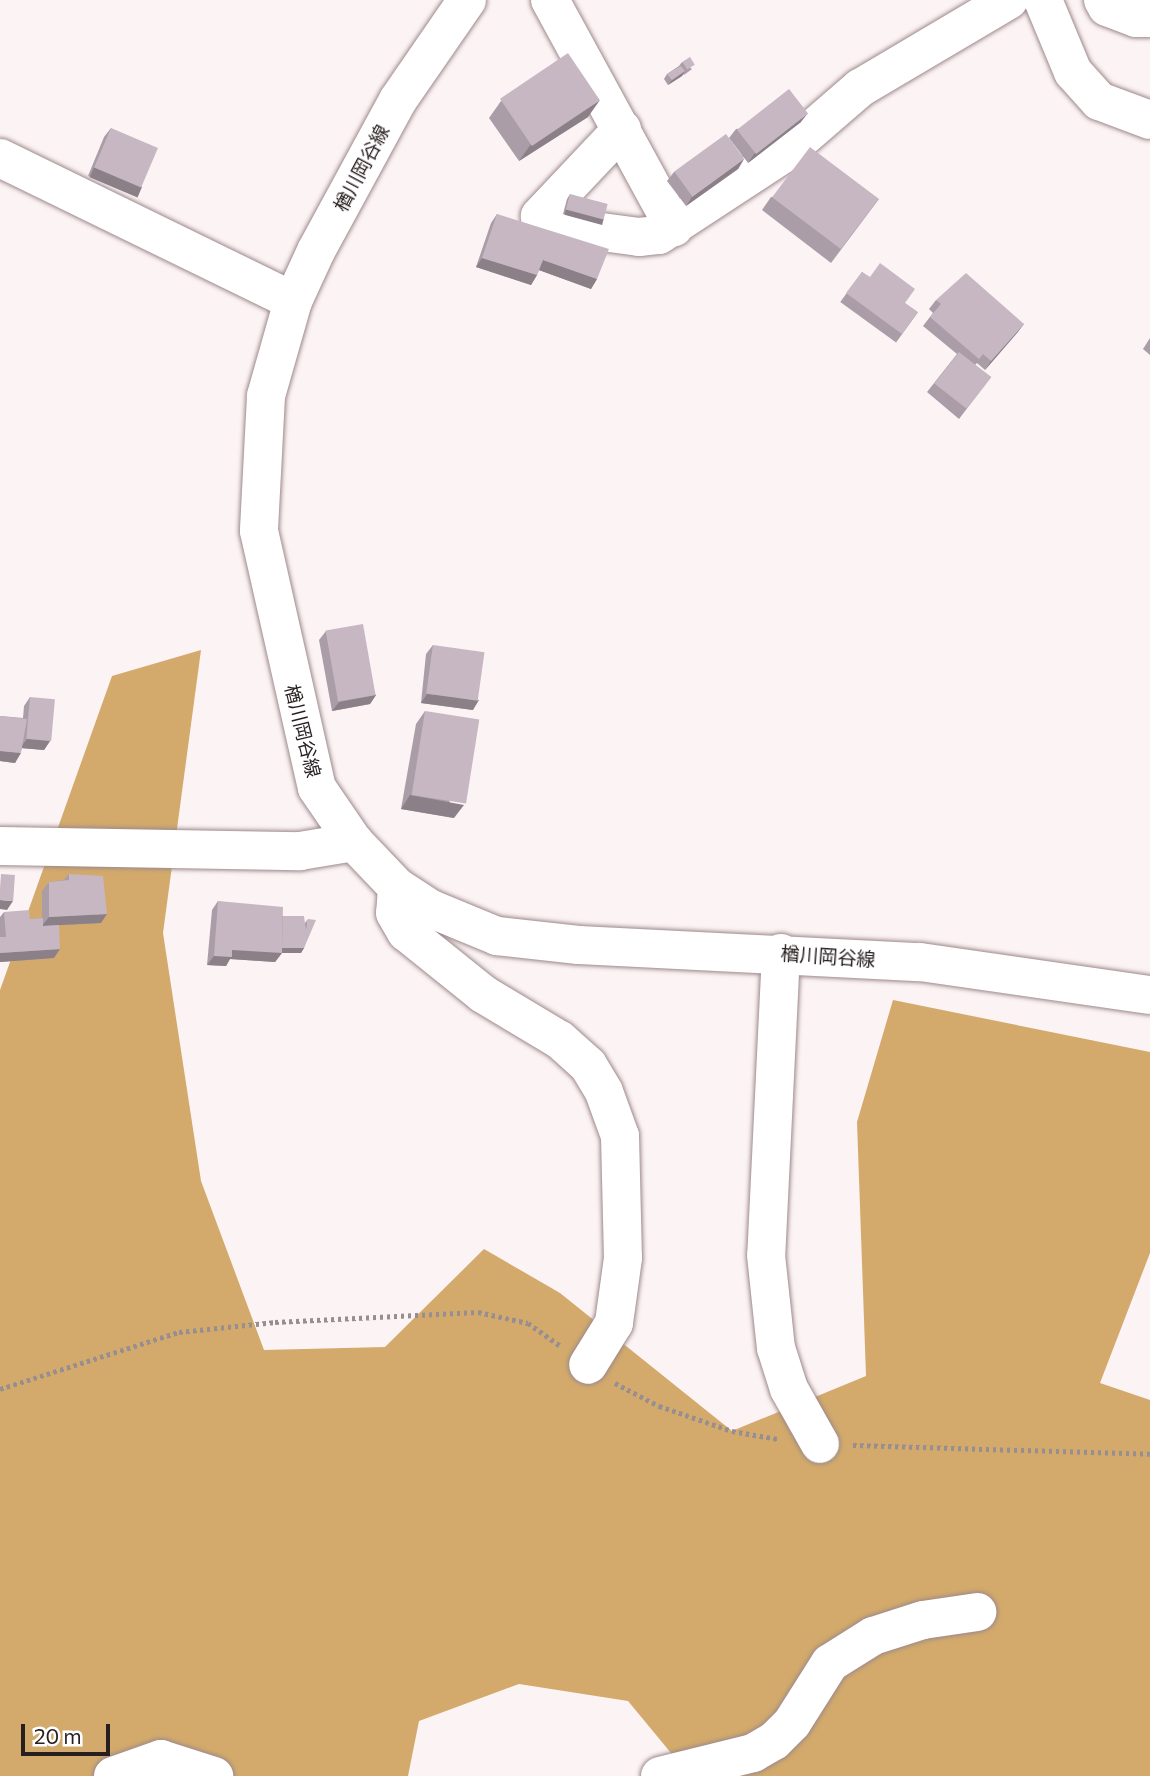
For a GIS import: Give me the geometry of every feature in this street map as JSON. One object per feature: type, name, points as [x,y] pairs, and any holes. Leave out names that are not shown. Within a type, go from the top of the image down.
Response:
[{"type":"street","name":"楢川岡谷線","points":[[467,0],[398,100],[293,301],[266,396],[259,531],[317,788],[354,842],[397,887],[429,908],[497,936],[579,945],[920,962],[1150,995]]},
{"type":"street","points":[[551,0],[674,227]]},
{"type":"street","points":[[622,129],[540,216],[557,226],[639,237],[659,235],[786,152],[860,88],[1009,0]]},
{"type":"street","points":[[1043,0],[1073,72],[1099,101],[1150,120]]},
{"type":"street","points":[[1102,0],[1107,7],[1136,19],[1150,18]]},
{"type":"street","points":[[0,158],[293,301]]},
{"type":"street","points":[[0,846],[300,851],[354,842]]},
{"type":"street","points":[[397,887],[396,913],[406,932],[483,994],[560,1040],[588,1065],[604,1092],[620,1136],[623,1258],[614,1323],[588,1365]]},
{"type":"street","points":[[781,953],[766,1255],[776,1348],[789,1388],[820,1444]]},
{"type":"street","points":[[660,1776],[753,1753],[774,1741],[792,1723],[830,1663],[873,1636],[923,1620],[977,1612]]},
{"type":"street","points":[[113,1776],[161,1759],[214,1776]]},
{"type":"shaded area","points":[[201,650],[163,933],[201,1181],[264,1350],[385,1347],[484,1249],[560,1293],[732,1431],[866,1376],[857,1122],[893,1000],[1150,1052],[1150,1253],[1100,1383],[1150,1400],[1150,1776],[690,1776],[628,1701],[519,1684],[419,1721],[408,1776],[0,1776],[0,990],[112,676]]},
{"type":"building","points":[[568,53],[600,100],[532,146],[500,99]]},
{"type":"building","points":[[690,57],[695,65],[687,69],[682,62]]},
{"type":"building","points":[[681,66],[685,71],[672,80],[667,74]]},
{"type":"building","points":[[789,89],[808,113],[756,154],[737,130]]},
{"type":"building","points":[[111,128],[158,148],[141,188],[94,168]]},
{"type":"building","points":[[726,134],[744,159],[692,197],[674,172]]},
{"type":"building","points":[[810,147],[879,199],[841,249],[772,197]]},
{"type":"building","points":[[570,194],[608,204],[604,220],[566,209]]},
{"type":"building","points":[[497,214],[609,249],[597,279],[543,260],[537,275],[482,258]]},
{"type":"building","points":[[880,263],[915,289],[905,303],[918,312],[902,334],[846,293],[862,272],[870,277]]},
{"type":"building","points":[[966,273],[1024,324],[991,361],[983,354],[979,359],[930,317],[941,304],[936,300]]},
{"type":"building","points":[[959,352],[991,377],[967,409],[934,384]]},
{"type":"building","points":[[363,624],[376,695],[338,702],[326,631]]},
{"type":"building","points":[[433,645],[484,652],[478,701],[426,694]]},
{"type":"building","points":[[30,697],[55,699],[51,741],[26,739]]},
{"type":"building","points":[[425,711],[479,720],[466,804],[412,795]]},
{"type":"building","points":[[0,716],[27,719],[21,753],[0,751]]},
{"type":"building","points":[[1,874],[15,875],[13,901],[0,900]]},
{"type":"building","points":[[69,874],[103,876],[107,914],[49,917],[49,882],[69,880]]},
{"type":"building","points":[[218,901],[283,907],[282,953],[232,950],[232,957],[214,956]]},
{"type":"building","points":[[29,910],[30,919],[43,918],[43,926],[59,925],[60,949],[0,953],[0,937],[6,937],[4,912]]},
{"type":"building","points":[[283,916],[304,916],[306,931],[308,919],[316,920],[304,948],[282,948]]}]
